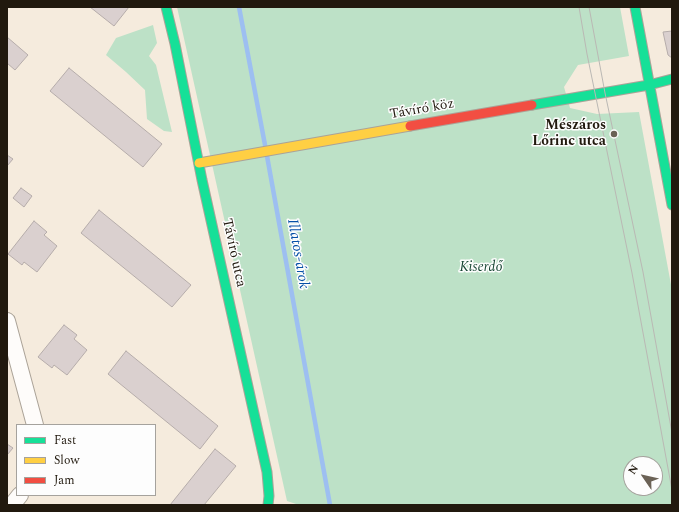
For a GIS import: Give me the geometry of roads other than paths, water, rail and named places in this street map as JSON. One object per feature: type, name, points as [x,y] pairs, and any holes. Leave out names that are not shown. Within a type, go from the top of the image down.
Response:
[{"type":"street","name":"Távíró utca","points":[[166,7],[267,472],[269,496],[268,505]]},
{"type":"street","points":[[635,7],[672,205]]},
{"type":"street","points":[[649,85],[672,79]]},
{"type":"street","name":"Távíró köz","points":[[199,163],[649,85]]},
{"type":"street","points":[[7,321],[35,424]]},
{"type":"street","points":[[12,505],[19,496]]},
{"type":"waterway","name":"Illatos-árok","points":[[239,7],[265,145]]},
{"type":"waterway","name":"Illatos-árok","points":[[267,156],[330,505]]},
{"type":"tram line","points":[[579,7],[587,54],[632,273],[672,490]]},
{"type":"tram line","points":[[589,7],[605,93],[643,272],[672,433]]},
{"type":"place","name":"Mészáros Lőrinc utca","points":[[614,134]]},
{"type":"park label","name":"Kiserdő","points":[[481,268]]}]
